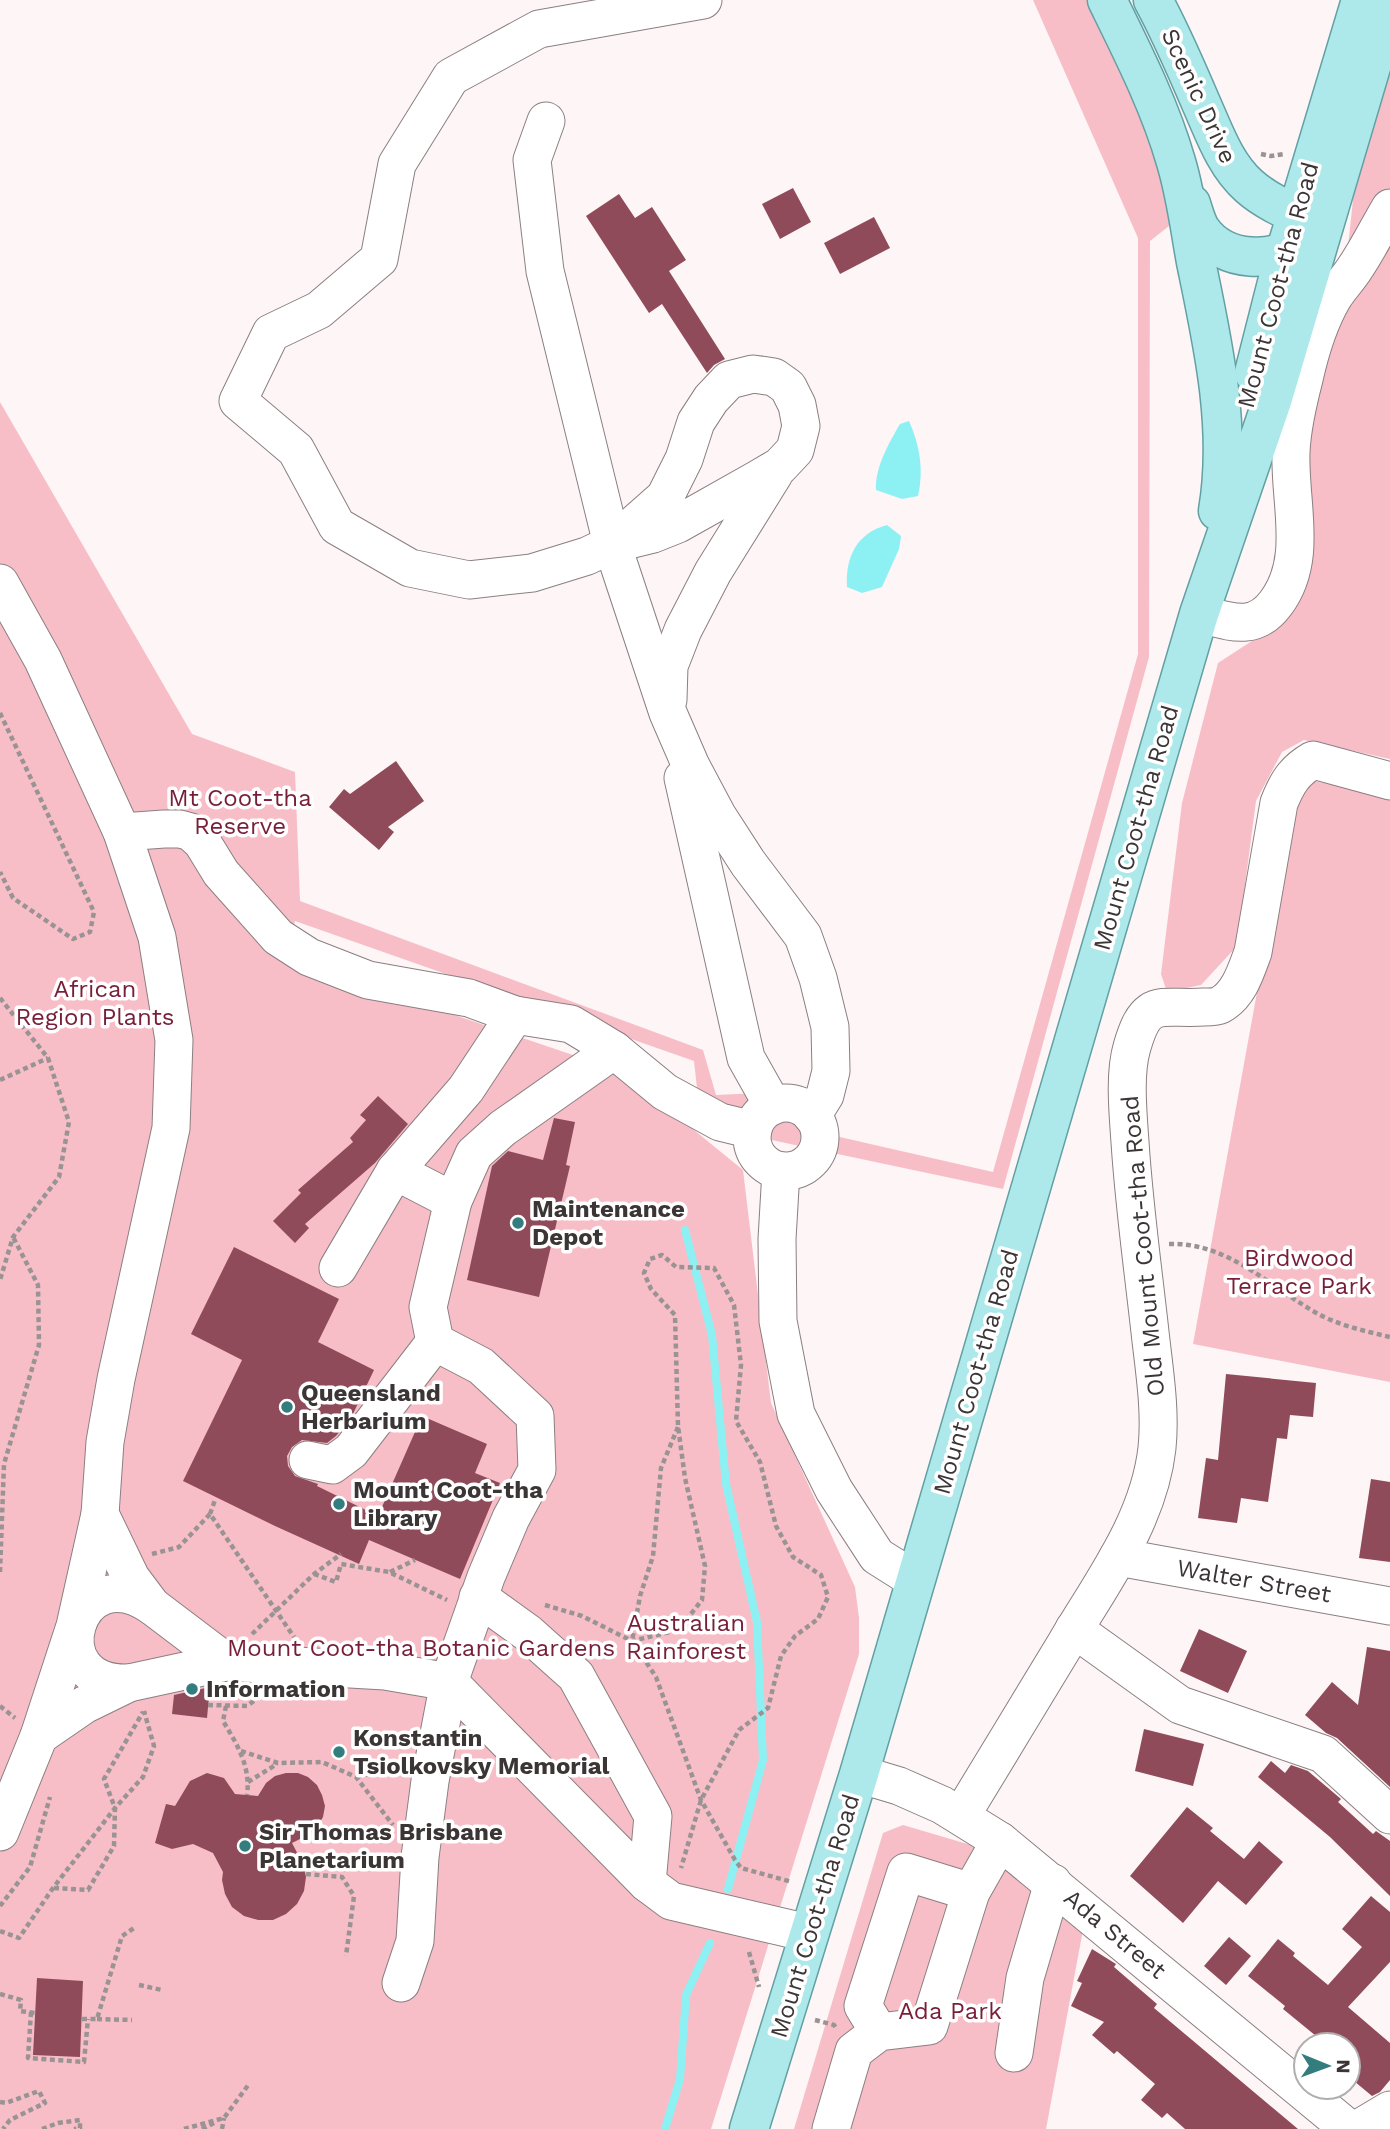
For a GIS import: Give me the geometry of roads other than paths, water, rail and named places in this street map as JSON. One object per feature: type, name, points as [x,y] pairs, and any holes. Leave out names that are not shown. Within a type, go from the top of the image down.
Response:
[{"type":"main road","name":"Scenic Drive","points":[[1107,0],[1153,99],[1196,218],[1209,238],[1225,248],[1248,256],[1264,257],[1285,253],[1310,220],[1251,188],[1230,164],[1153,0]]},
{"type":"main road","name":"Mount Coot-tha Road","points":[[749,2129],[859,1774],[1199,614],[1262,433],[1361,0]]},
{"type":"main road","points":[[1310,220],[1390,2]]},
{"type":"main road","name":"Scenic Drive","points":[[1177,163],[1210,332],[1220,405],[1224,466],[1216,526]]},
{"type":"main road","name":"Mount Coot-tha Road","points":[[1199,614],[1216,526],[1285,253]]},
{"type":"street","points":[[702,0],[539,29],[451,77],[397,164],[379,259],[319,310],[271,333],[238,401],[296,450],[337,526],[410,568],[469,580],[532,573],[587,556],[612,544],[653,534],[678,524],[780,466]]},
{"type":"street","points":[[546,121],[532,160],[545,271],[612,544],[668,713],[691,766],[717,815],[748,863],[803,936],[818,978],[830,1027],[831,1071],[825,1096],[812,1116]]},
{"type":"street","points":[[1199,614],[1243,623],[1259,620],[1278,601],[1287,582],[1297,539],[1291,451],[1304,375],[1323,318],[1334,297],[1356,268],[1390,208]]},
{"type":"street","points":[[122,832],[164,829],[191,832],[202,842],[221,873],[278,937],[309,957],[368,980],[469,998],[515,1015],[570,1024],[614,1050],[665,1092],[720,1122],[763,1118],[794,1104],[804,1108],[818,1126],[817,1149],[803,1166],[792,1171],[770,1168],[761,1161],[752,1141],[763,1118],[746,1058],[668,713],[669,666],[683,630],[713,572],[780,466],[795,450],[801,426],[797,405],[788,387],[774,377],[753,374],[729,380],[711,399],[696,422],[684,459],[665,497],[612,544]]},
{"type":"street","points":[[0,583],[43,660],[122,832],[157,937],[174,1041],[171,1128],[116,1379],[105,1442],[100,1514],[75,1626],[40,1736],[0,1832]]},
{"type":"street","name":"Old Mount Coot-tha Road","points":[[961,1816],[1118,1557],[1142,1509],[1157,1447],[1156,1384],[1128,1106],[1131,1051],[1144,1016],[1166,1007],[1219,1006],[1239,985],[1253,952],[1279,803],[1288,782],[1299,768],[1313,760],[1390,781]]},
{"type":"street","points":[[338,1268],[395,1171],[466,1089],[515,1015]]},
{"type":"street","points":[[308,1460],[332,1465],[351,1451],[435,1342],[428,1307],[453,1201],[474,1154],[503,1128],[614,1050]]},
{"type":"street","points":[[395,1171],[453,1201]]},
{"type":"street","points":[[781,1171],[776,1239],[778,1321],[796,1414],[834,1490],[877,1556],[915,1580]]},
{"type":"street","points":[[401,1983],[415,1941],[420,1857],[430,1782],[449,1682],[478,1597],[511,1518],[537,1470],[535,1416],[481,1366],[435,1342]]},
{"type":"street","points":[[100,1514],[131,1578],[152,1605]]},
{"type":"street","name":"Walter Street","points":[[1118,1557],[1390,1606]]},
{"type":"street","points":[[139,1699],[94,1677],[81,1664],[74,1647],[75,1626],[86,1607],[100,1596],[118,1592],[136,1595],[236,1662]]},
{"type":"street","points":[[478,1597],[528,1633],[576,1676],[653,1816],[659,1892]]},
{"type":"street","points":[[1074,1629],[1180,1706],[1323,1754],[1390,1815]]},
{"type":"street","points":[[40,1736],[84,1705],[139,1699],[236,1662],[385,1671],[449,1682],[659,1892],[808,1933]]},
{"type":"street","name":"Ada Street","points":[[859,1774],[899,1786],[942,1805],[1000,1841],[1053,1882],[1349,2129]]},
{"type":"street","points":[[831,2129],[854,2050],[879,2032],[929,2026],[971,1892],[1000,1841]]},
{"type":"street","points":[[879,2032],[863,2006],[906,1872],[971,1892]]},
{"type":"street","points":[[1014,2053],[1025,1978],[1053,1882]]},
{"type":"street","points":[[1359,2129],[1390,2110]]},
{"type":"water","points":[[909,421],[918,449],[921,477],[918,496],[902,499],[876,490],[876,481],[891,439],[900,424]]},
{"type":"water","points":[[887,525],[901,536],[899,549],[882,587],[862,593],[847,587],[848,566],[855,548],[868,534]]},
{"type":"waterway","points":[[685,1230],[712,1335],[726,1484],[757,1622],[763,1760],[728,1889]]},
{"type":"waterway","points":[[665,2129],[680,2079],[686,1995],[710,1943]]},
{"type":"place","name":"Maintenance Depot","points":[[518,1223]]},
{"type":"place","name":"Queensland Herbarium","points":[[287,1407]]},
{"type":"place","name":"Mount Coot-tha Library","points":[[339,1504]]},
{"type":"place","name":"Information","points":[[192,1689]]},
{"type":"place","name":"Konstantin Tsiolkovsky Memorial","points":[[339,1752]]},
{"type":"place","name":"Sir Thomas Brisbane Planetarium","points":[[245,1846]]},
{"type":"park label","name":"Mt Coot-tha Reserve","points":[[240,812]]},
{"type":"park label","name":"African Region Plants","points":[[95,1003]]},
{"type":"park label","name":"Birdwood Terrace Park","points":[[1299,1272]]},
{"type":"park label","name":"Australian Rainforest","points":[[686,1637]]},
{"type":"park label","name":"Mount Coot-tha Botanic Gardens","points":[[421,1648]]},
{"type":"park label","name":"Ada Park","points":[[950,2011]]}]
